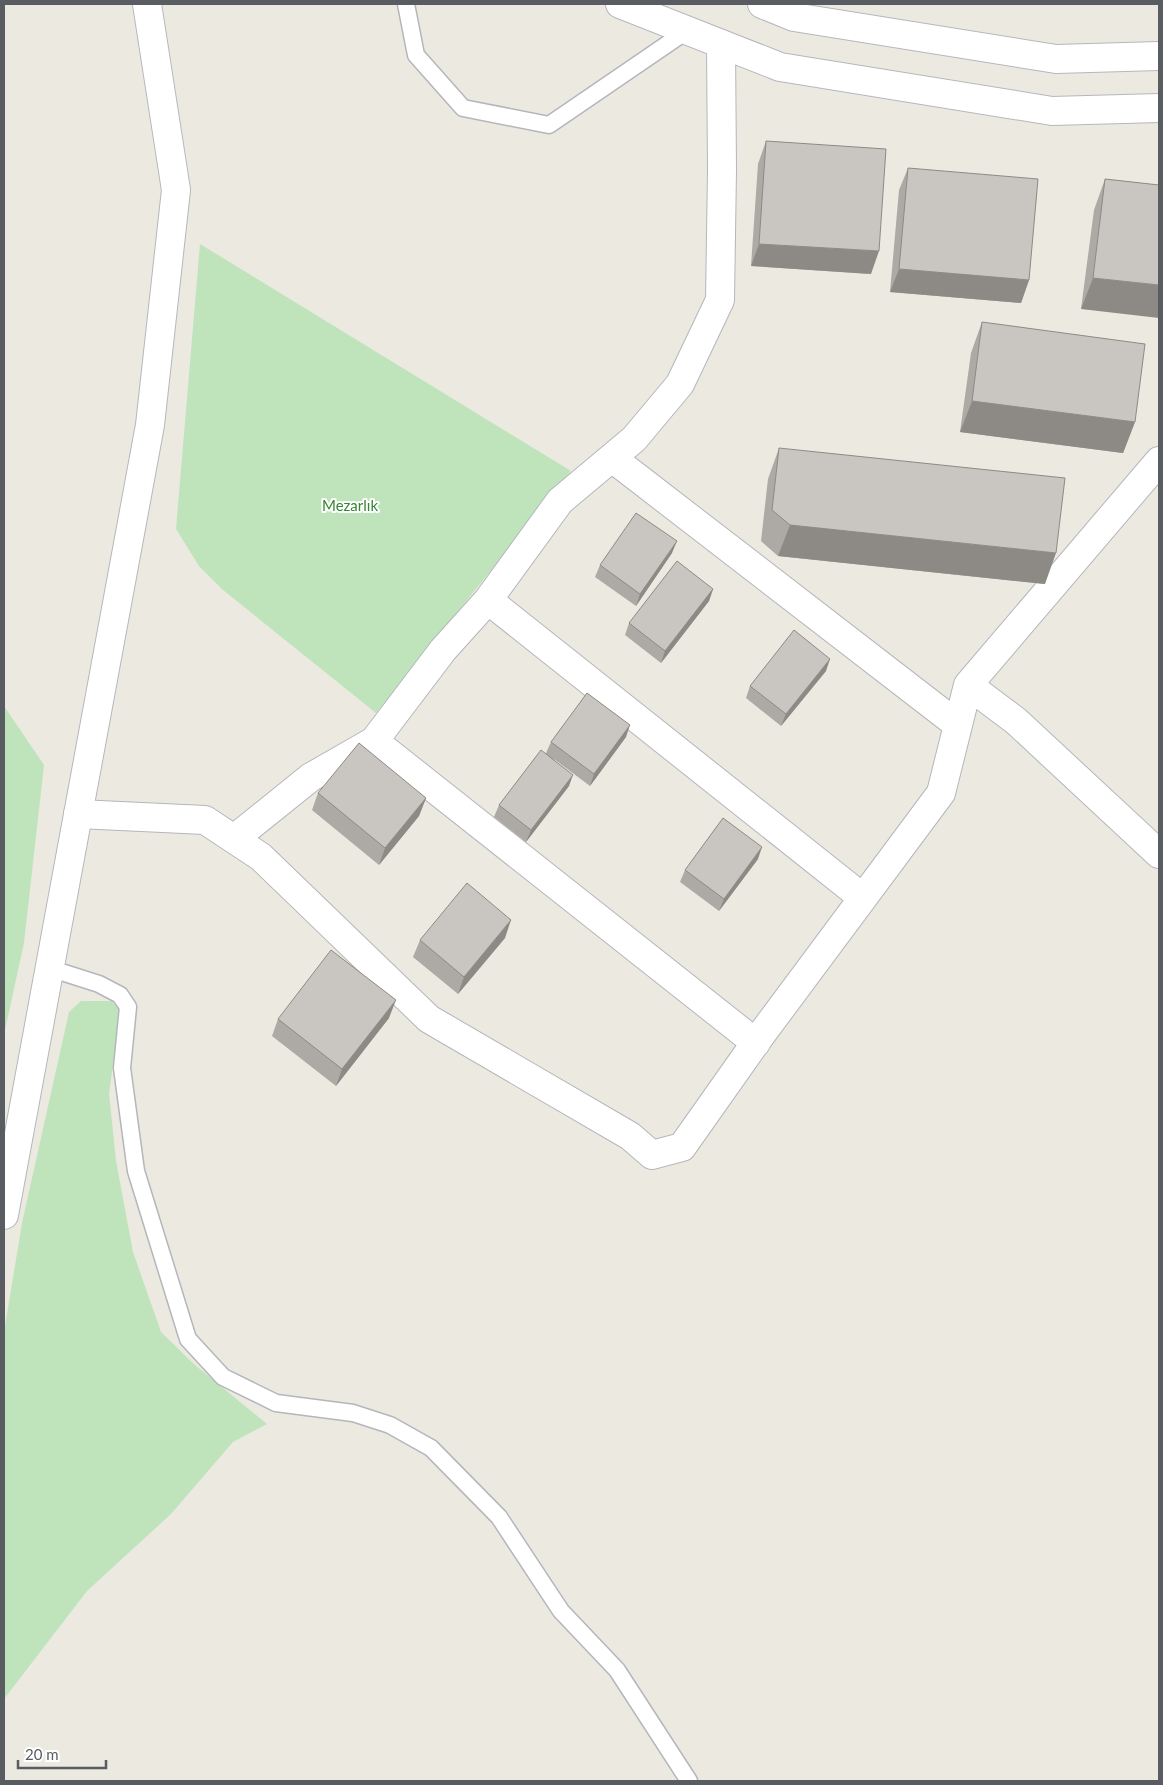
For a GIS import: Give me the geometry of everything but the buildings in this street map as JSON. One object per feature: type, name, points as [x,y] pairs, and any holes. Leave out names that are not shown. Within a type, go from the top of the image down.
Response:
[{"type":"street","points":[[4,1215],[150,425],[176,190],[147,4]]},
{"type":"street","points":[[620,4],[780,67],[1052,111],[1159,108]]},
{"type":"street","points":[[762,4],[794,16],[1056,59],[1159,56]]},
{"type":"street","points":[[234,839],[311,777],[374,741],[443,650],[488,600],[560,501],[634,439],[680,384],[720,300],[721,44]]},
{"type":"street","points":[[612,458],[958,725]]},
{"type":"street","points":[[78,814],[206,820],[261,857],[429,1019],[630,1136],[652,1155],[682,1147],[756,1043],[941,793],[968,685],[1159,461]]},
{"type":"street","points":[[488,600],[863,898]]},
{"type":"street","points":[[968,685],[1016,721],[1159,854]]},
{"type":"street","points":[[374,741],[756,1043]]},
{"type":"lane","points":[[406,4],[416,54],[463,108],[549,125],[688,30]]},
{"type":"lane","points":[[49,968],[99,984],[120,995],[128,1007],[122,1068],[136,1171],[188,1339],[223,1377],[276,1402],[353,1414],[390,1425],[431,1448],[499,1517],[561,1611],[617,1670],[688,1781]]},
{"type":"green space","name":"Mezarlık","points":[[200,244],[571,471],[376,713],[223,590],[199,566],[176,529]]},
{"type":"green space","points":[[4,706],[44,765],[24,943],[4,1035]]},
{"type":"green space","points":[[81,1001],[111,1001],[121,1009],[109,1093],[116,1161],[133,1252],[161,1332],[195,1365],[267,1424],[233,1442],[171,1514],[87,1591],[4,1699],[4,1332],[22,1223],[69,1012]]}]
